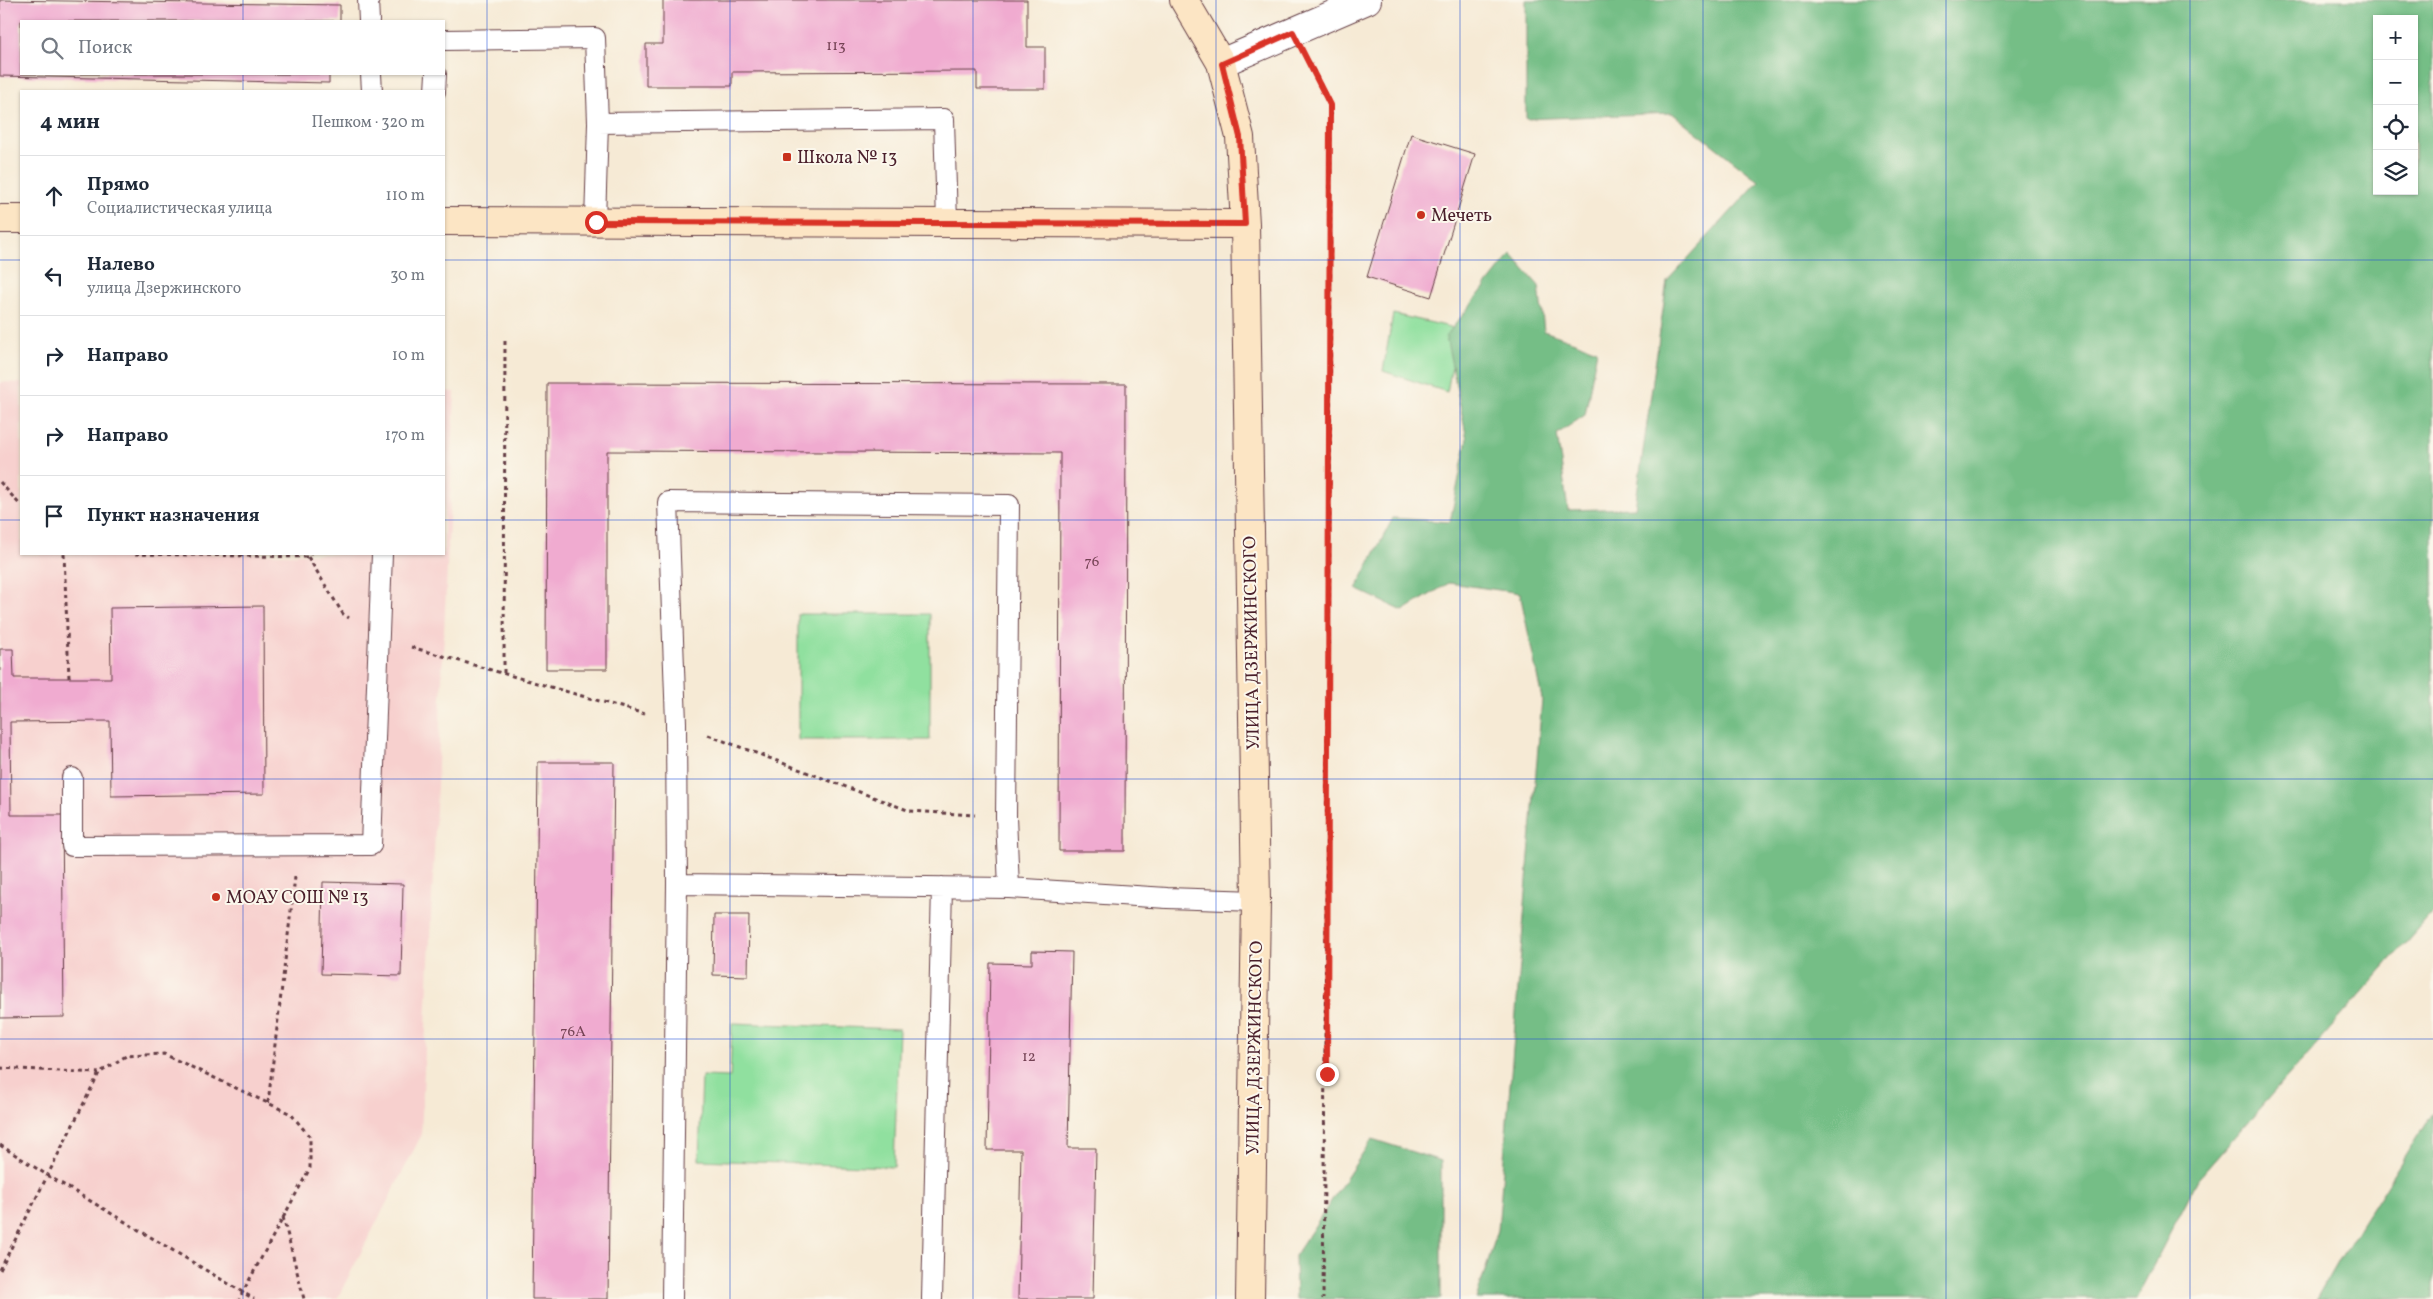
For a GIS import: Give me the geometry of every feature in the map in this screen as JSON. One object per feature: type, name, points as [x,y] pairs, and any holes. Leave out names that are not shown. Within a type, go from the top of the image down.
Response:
[{"type":"main road","name":"УЛИЦА ДЗЕРЖИНСКОГО","points":[[1184,0],[1222,64],[1240,137],[1245,224],[1256,901],[1250,1299]]},
{"type":"main road","points":[[0,219],[20,220]]},
{"type":"main road","points":[[445,221],[1245,224]]},
{"type":"street","points":[[1222,64],[1367,0]]},
{"type":"lane","points":[[368,0],[369,20]]},
{"type":"lane","points":[[445,40],[596,38],[598,123],[596,222]]},
{"type":"lane","points":[[371,75],[372,90]]},
{"type":"lane","points":[[435,90],[436,75]]},
{"type":"lane","points":[[598,123],[944,119],[947,223]]},
{"type":"lane","points":[[672,1299],[677,884],[676,723],[668,502],[1009,505],[1006,817],[1009,888]]},
{"type":"lane","points":[[72,778],[72,846],[371,845],[382,555]]},
{"type":"lane","points":[[677,884],[1009,888],[1167,898],[1256,901]]},
{"type":"lane","points":[[932,1299],[942,887]]},
{"type":"path","points":[[1293,32],[1330,105],[1327,984],[1323,1299]]},
{"type":"path","points":[[504,674],[505,338]]},
{"type":"path","points":[[0,482],[20,505]]},
{"type":"path","points":[[64,555],[69,678]]},
{"type":"path","points":[[310,555],[343,614],[380,637],[443,658],[676,723],[910,811],[1006,817]]},
{"type":"path","points":[[268,1103],[298,845]]},
{"type":"path","points":[[0,1270],[99,1073],[126,1056],[164,1054],[291,1114],[310,1137],[310,1168],[239,1299]]},
{"type":"path","points":[[0,1068],[99,1073]]},
{"type":"path","points":[[0,1145],[254,1299]]},
{"type":"path","points":[[283,1217],[304,1299]]},
{"type":"shaded area","name":"МОАУ СОШ № 13","points":[[0,382],[20,383],[20,555],[445,555],[445,391],[455,392],[421,1136],[337,1299],[0,1299]]},
{"type":"green space","points":[[1526,0],[2433,0],[2433,912],[2198,1179],[2136,1299],[1476,1299],[1498,1230],[1542,699],[1520,593],[1449,583],[1403,611],[1356,589],[1393,518],[1450,522],[1467,439],[1446,336],[1511,254],[1539,286],[1544,331],[1597,350],[1585,415],[1557,434],[1568,510],[1635,508],[1667,281],[1759,181],[1672,113],[1526,119]]},
{"type":"green space","points":[[1393,314],[1459,329],[1447,392],[1383,371]]},
{"type":"green space","points":[[798,614],[930,614],[930,740],[798,740]]},
{"type":"green space","points":[[732,1023],[899,1029],[894,1167],[699,1160],[702,1076],[730,1077]]},
{"type":"green space","points":[[2433,1112],[2433,1299],[2317,1299],[2344,1252]]},
{"type":"green space","points":[[1372,1139],[1441,1161],[1441,1299],[1296,1299],[1295,1256]]},
{"type":"building","points":[[0,0],[340,5],[340,20],[20,20],[20,75],[329,75],[329,83],[0,76]]},
{"type":"building","points":[[663,0],[1027,0],[1027,47],[1045,47],[1045,89],[977,89],[977,71],[732,72],[732,86],[646,86],[646,44],[663,44]]},
{"type":"building","name":"Мечеть","points":[[1411,134],[1475,154],[1431,297],[1367,277]]},
{"type":"building","points":[[547,383],[1126,384],[1125,851],[1059,851],[1060,453],[607,451],[607,669],[546,669]]},
{"type":"building","points":[[263,606],[264,794],[111,796],[110,721],[10,722],[11,815],[62,815],[64,1017],[0,1018],[0,649],[13,649],[14,678],[111,678],[110,608]]},
{"type":"building","points":[[538,762],[614,762],[608,1299],[532,1299]]},
{"type":"building","points":[[323,882],[403,884],[401,976],[321,974]]},
{"type":"building","points":[[714,915],[749,915],[748,976],[713,975]]},
{"type":"building","points":[[1032,951],[1072,952],[1068,1148],[1096,1148],[1093,1299],[1018,1299],[1021,1150],[987,1150],[990,963],[1032,964]]},
{"type":"place","name":"Школа № 13","points":[[787,157]]},
{"type":"place","name":"Мечеть","points":[[1421,215]]},
{"type":"place","name":"МОАУ СОШ № 13","points":[[216,897]]},
{"type":"route","points":[[596,222],[1245,224],[1240,137],[1222,64],[1293,32],[1330,105],[1327,1074]]}]
